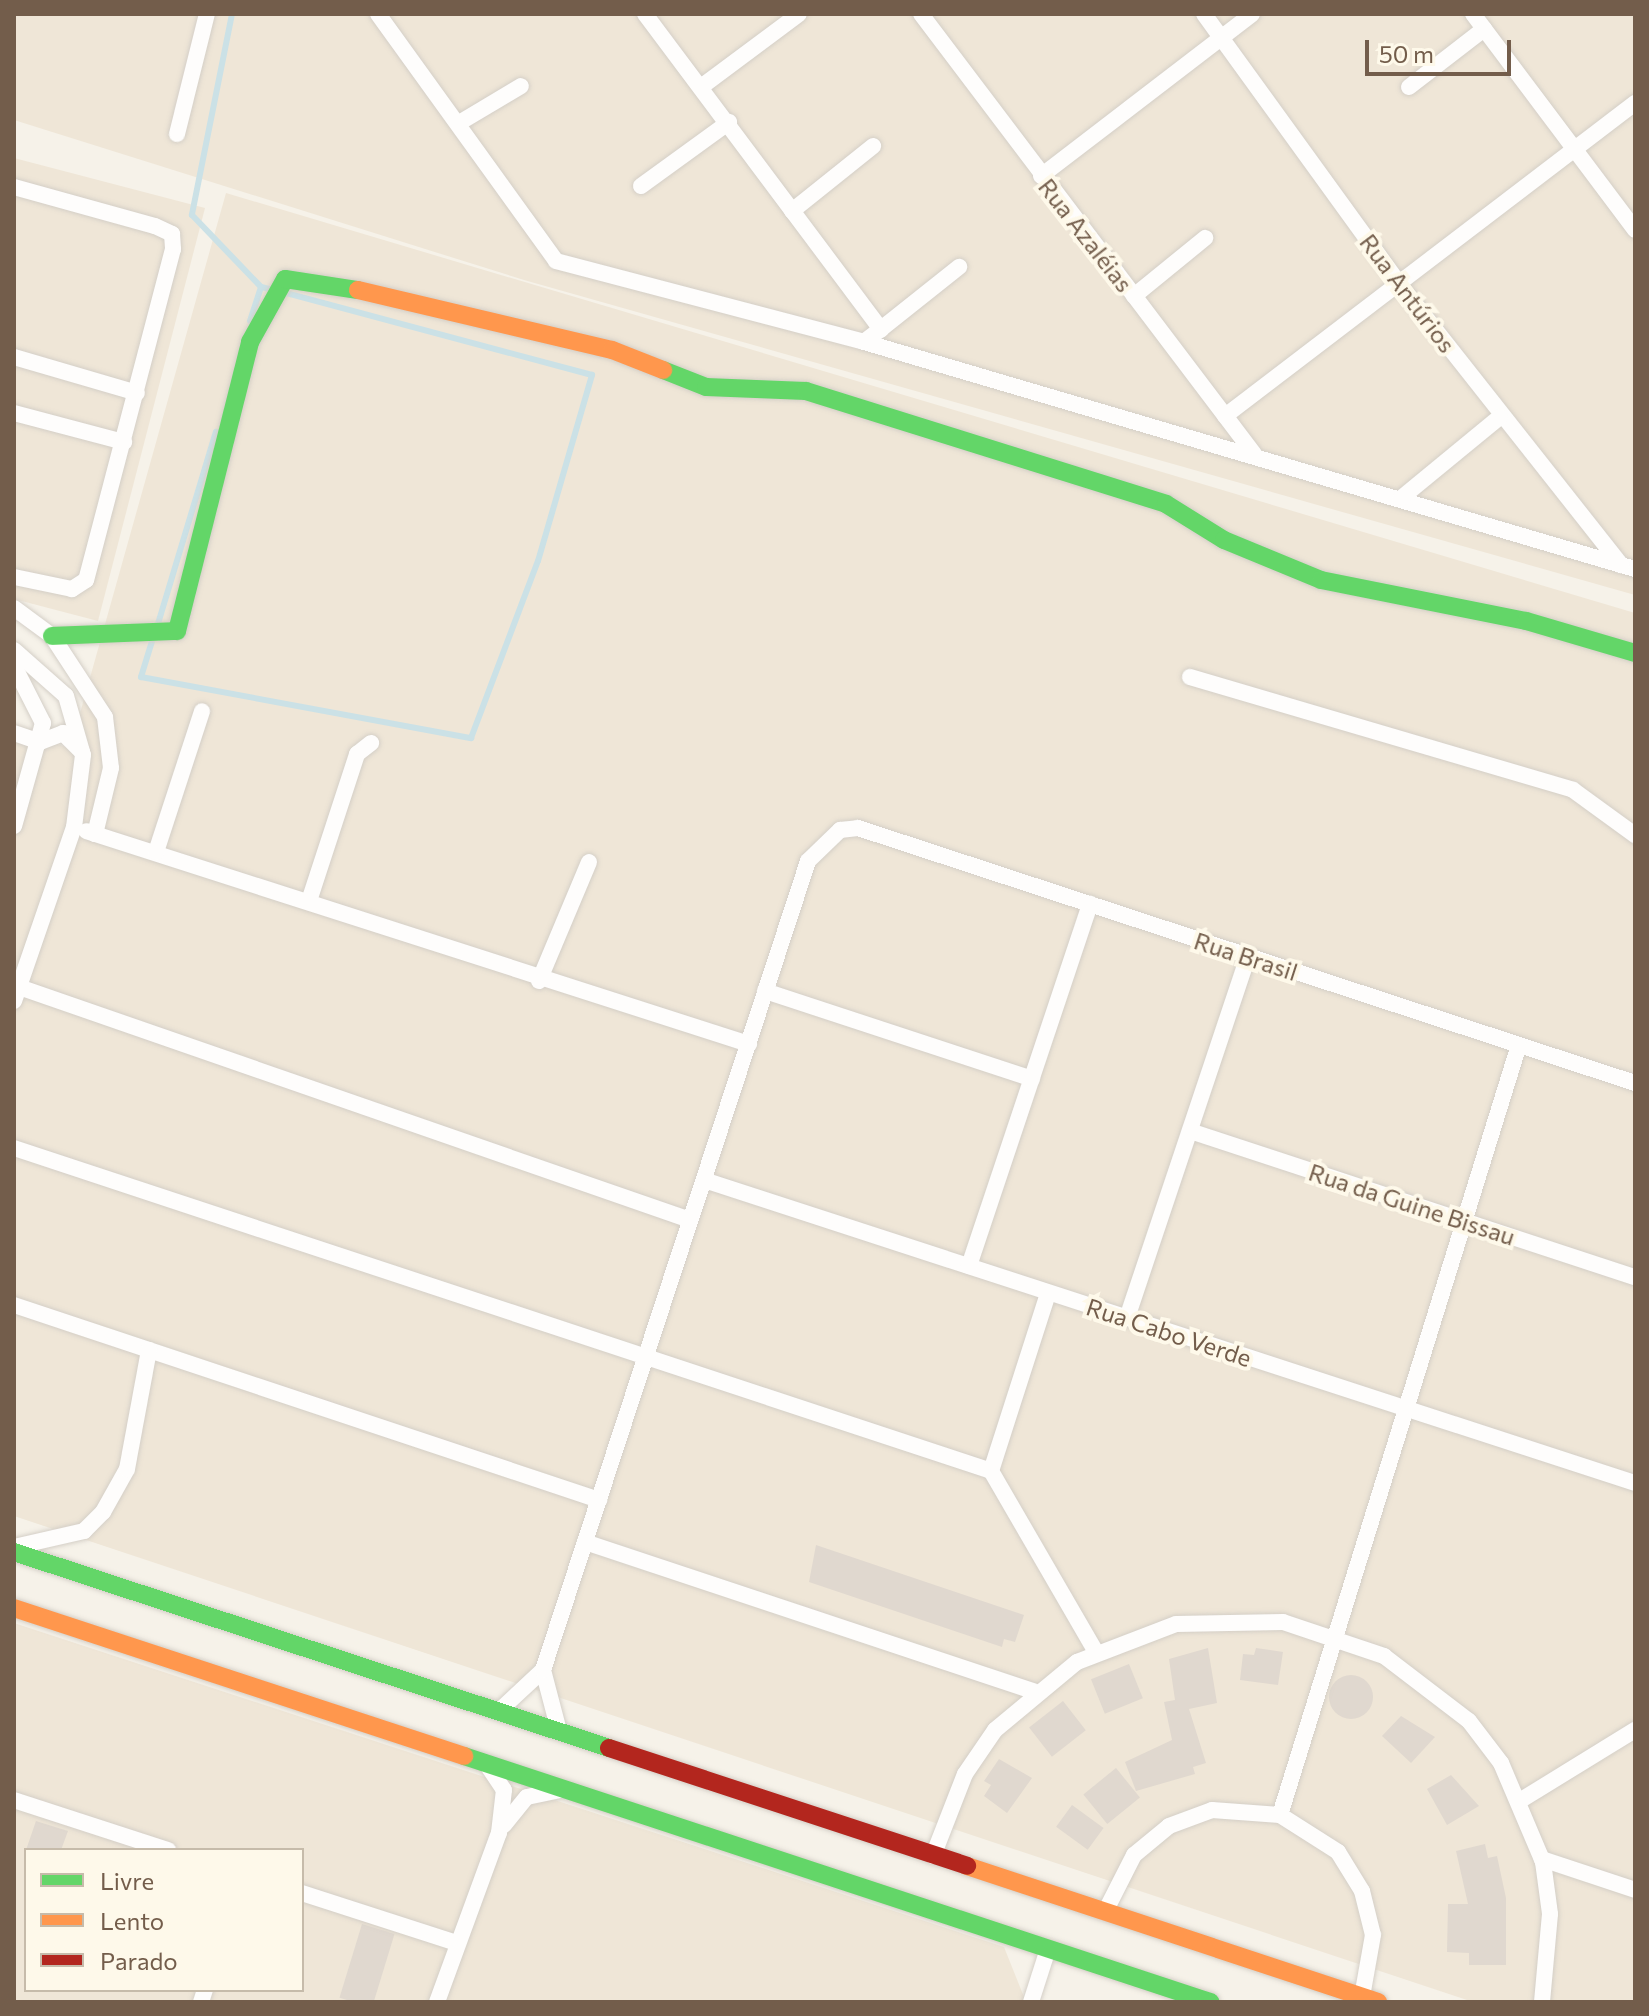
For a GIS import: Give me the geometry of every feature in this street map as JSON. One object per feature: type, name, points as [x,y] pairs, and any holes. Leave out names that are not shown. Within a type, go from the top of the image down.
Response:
[{"type":"street","points":[[177,134],[207,14]]},
{"type":"street","points":[[378,14],[556,261],[864,342],[1254,454],[1628,567]]},
{"type":"street","points":[[645,14],[729,122],[881,329]]},
{"type":"street","points":[[701,87],[799,14]]},
{"type":"street","name":"Rua Azaléias","points":[[921,14],[1254,454]]},
{"type":"street","name":"Rua Antúrios","points":[[1204,14],[1400,285],[1500,417],[1628,567]]},
{"type":"street","points":[[1041,176],[1252,14]]},
{"type":"street","points":[[1473,14],[1635,230]]},
{"type":"street","points":[[1409,87],[1484,29]]},
{"type":"street","points":[[459,123],[521,86]]},
{"type":"street","points":[[1225,416],[1635,103]]},
{"type":"street","points":[[641,186],[729,122]]},
{"type":"street","points":[[792,211],[873,146]]},
{"type":"street","points":[[14,187],[172,234],[137,393],[86,580],[72,589],[14,577]]},
{"type":"street","points":[[1134,296],[1205,238]]},
{"type":"street","points":[[864,342],[959,267]]},
{"type":"street","points":[[52,636],[165,635],[182,624],[223,436],[261,315],[285,279],[307,278],[612,350],[706,387],[806,391],[1166,504],[1224,540],[1321,580],[1526,621],[1635,653]]},
{"type":"street","points":[[14,357],[137,393]]},
{"type":"street","points":[[14,413],[124,442]]},
{"type":"street","points":[[1400,499],[1500,417]]},
{"type":"street","points":[[14,608],[52,636],[91,686],[105,717],[111,768],[95,834]]},
{"type":"street","points":[[14,650],[66,696],[83,755],[74,827],[16,994],[690,1220]]},
{"type":"street","points":[[14,666],[40,705],[40,742],[14,826]]},
{"type":"street","points":[[1190,677],[1573,790],[1635,835]]},
{"type":"street","points":[[156,852],[202,711]]},
{"type":"street","points":[[14,733],[40,742],[63,733],[83,755]]},
{"type":"street","points":[[309,901],[357,754],[371,743]]},
{"type":"street","points":[[74,827],[309,901],[539,981],[749,1044]]},
{"type":"street","name":"Rua Brasil","points":[[765,991],[808,861],[840,830],[858,828],[1635,1083]]},
{"type":"street","points":[[539,981],[589,862]]},
{"type":"street","points":[[969,1266],[1090,904]]},
{"type":"street","points":[[1127,1318],[1248,956]]},
{"type":"street","points":[[499,1711],[543,1670],[765,991],[1032,1079]]},
{"type":"street","points":[[1280,1815],[1519,1045]]},
{"type":"street","name":"Rua da Guine Bissau","points":[[1190,1131],[1635,1277]]},
{"type":"street","points":[[14,1148],[991,1471],[1096,1652]]},
{"type":"street","name":"Rua Cabo Verde","points":[[704,1180],[1635,1483]]},
{"type":"street","points":[[991,1471],[1048,1293]]},
{"type":"street","points":[[14,1305],[599,1500]]},
{"type":"street","points":[[14,1550],[84,1531],[103,1512],[127,1469],[149,1350]]},
{"type":"street","points":[[585,1542],[1034,1691]]},
{"type":"street","points":[[14,1550],[933,1856],[1370,1999],[1373,1935],[1362,1891],[1338,1852],[1280,1815],[1212,1810],[1169,1826],[1134,1855],[1105,1912]]},
{"type":"street","points":[[14,1608],[1048,1949],[1171,1996],[1210,2002]]},
{"type":"street","points":[[933,1856],[965,1774],[1034,1691],[1096,1652],[1176,1624],[1230,1619],[1336,1635],[1429,1685],[1469,1721],[1521,1800],[1542,1859],[1550,1914],[1542,2002]]},
{"type":"street","points":[[543,1670],[559,1731]]},
{"type":"street","points":[[1521,1800],[1635,1730]]},
{"type":"street","points":[[437,2002],[499,1833],[504,1790],[483,1761]]},
{"type":"street","points":[[499,1833],[527,1797],[572,1790]]},
{"type":"street","points":[[14,1800],[162,1848]]},
{"type":"street","points":[[1542,1859],[1635,1890]]},
{"type":"street","points":[[304,1894],[457,1943]]},
{"type":"street","points":[[1031,2002],[1048,1949]]},
{"type":"shaded area","points":[[14,14],[1635,14],[1635,595],[524,280],[14,120]]},
{"type":"shaded area","points":[[14,158],[205,208],[98,621],[14,599]]},
{"type":"shaded area","points":[[226,193],[1635,613],[1635,2002],[1473,2002],[14,1516],[14,726],[70,749]]},
{"type":"shaded area","points":[[14,1623],[1004,1947],[1026,2002],[14,2002]]},
{"type":"building","points":[[816,1545],[1024,1615],[1015,1642],[1004,1639],[1002,1647],[809,1582]]},
{"type":"building","points":[[1208,1648],[1217,1703],[1189,1709],[1206,1763],[1193,1767],[1195,1774],[1136,1791],[1125,1762],[1172,1740],[1164,1702],[1175,1700],[1169,1659]]},
{"type":"building","points":[[1256,1648],[1283,1652],[1278,1685],[1240,1680],[1243,1654],[1254,1655]]},
{"type":"building","points":[[1129,1664],[1143,1698],[1105,1714],[1091,1679]]},
{"type":"building","points":[[1351,1675],[1366,1682],[1373,1697],[1366,1712],[1351,1719],[1336,1712],[1329,1697],[1336,1682]]},
{"type":"building","points":[[1063,1701],[1086,1730],[1052,1757],[1029,1727]]},
{"type":"building","points":[[1401,1716],[1435,1737],[1411,1763],[1382,1736]]},
{"type":"building","points":[[999,1759],[1032,1778],[1007,1813],[984,1796],[991,1785],[984,1781]]},
{"type":"building","points":[[1116,1768],[1140,1798],[1107,1824],[1083,1794]]},
{"type":"building","points":[[1451,1775],[1479,1806],[1447,1825],[1427,1789]]},
{"type":"building","points":[[1072,1805],[1104,1828],[1088,1850],[1056,1827]]},
{"type":"building","points":[[36,1821],[68,1831],[62,1848],[27,1848]]},
{"type":"building","points":[[1485,1844],[1488,1858],[1497,1856],[1506,1898],[1506,1965],[1469,1965],[1469,1953],[1447,1952],[1448,1904],[1468,1904],[1456,1851]]},
{"type":"building","points":[[362,1924],[395,1934],[374,2002],[354,2002],[339,1998]]},
{"type":"waterway","points":[[232,14],[192,215],[261,287],[274,290]]},
{"type":"waterway","points":[[250,321],[261,287]]},
{"type":"waterway","points":[[153,638],[141,677],[471,738],[538,561],[592,375],[285,293]]},
{"type":"waterway","points":[[157,627],[216,432]]},
{"type":"traffic: fast","points":[[52,636],[177,631],[250,342],[285,279],[358,290]]},
{"type":"traffic: fast","points":[[663,370],[706,387],[806,391],[1166,504],[1224,540],[1321,580],[1526,621],[1635,653]]},
{"type":"traffic: fast","points":[[14,1552],[609,1748]]},
{"type":"traffic: fast","points":[[464,1756],[1210,2002]]},
{"type":"traffic: slow","points":[[358,290],[612,350],[663,370]]},
{"type":"traffic: slow","points":[[14,1608],[464,1756]]},
{"type":"traffic: slow","points":[[967,1866],[1378,2002]]},
{"type":"traffic: jam","points":[[609,1748],[967,1866]]}]
